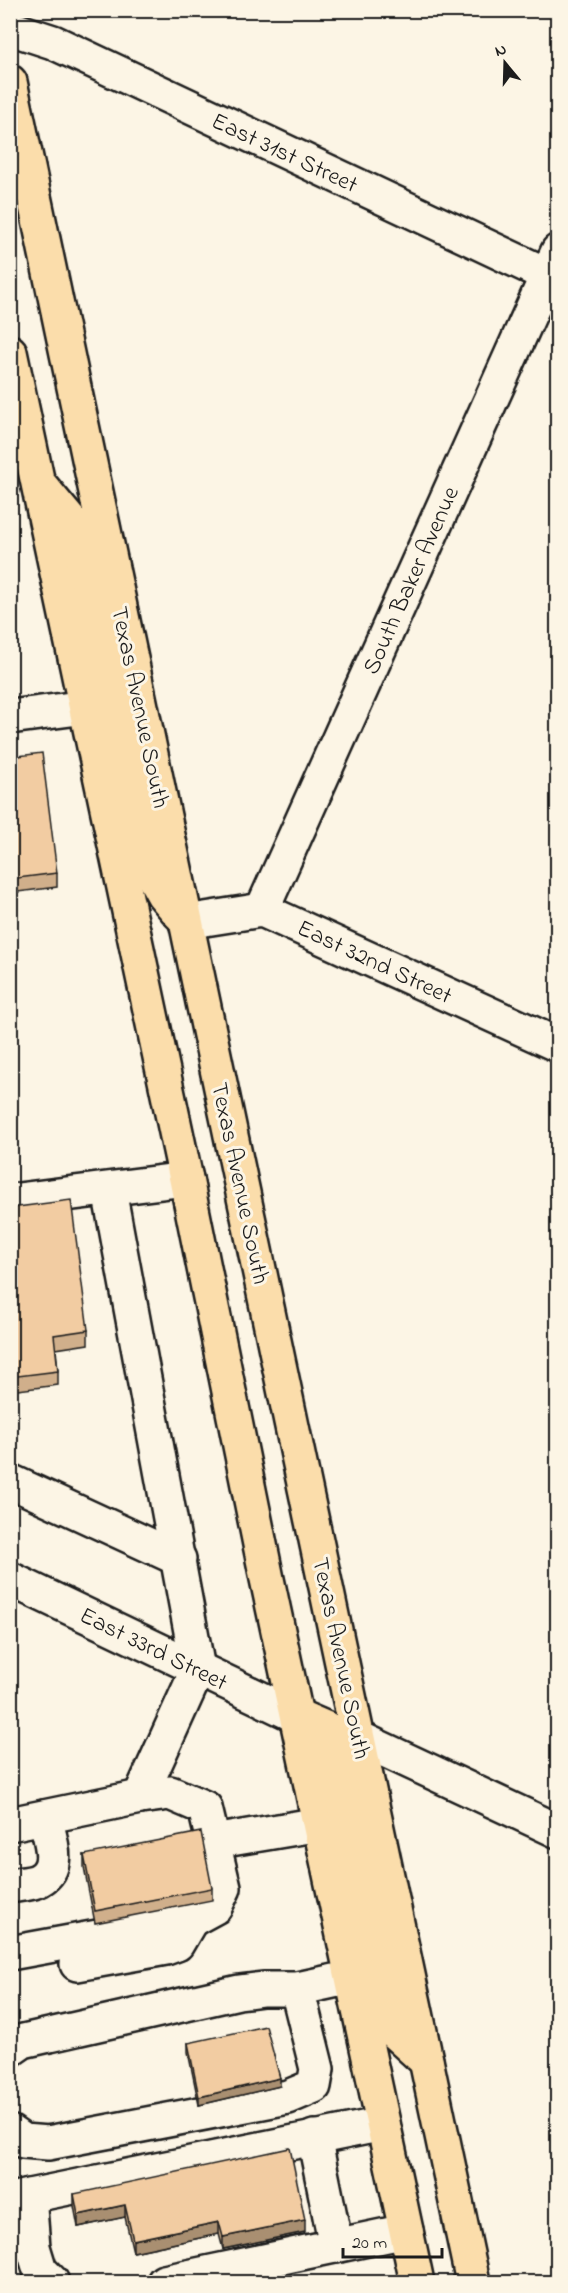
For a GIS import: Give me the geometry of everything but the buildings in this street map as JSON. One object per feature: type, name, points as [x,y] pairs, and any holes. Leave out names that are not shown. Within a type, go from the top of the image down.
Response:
[{"type":"main road","name":"Texas Avenue South","points":[[10,82],[473,2283]]},
{"type":"main road","points":[[10,352],[417,2283]]},
{"type":"main road","points":[[38,483],[76,528],[148,867],[163,894],[186,922]]},
{"type":"main road","points":[[297,1716],[327,1729],[394,2032],[426,2061]]},
{"type":"street","name":"East 31st Street","points":[[10,28],[53,42],[554,269]]},
{"type":"street","name":"South Baker Avenue","points":[[262,910],[554,269]]},
{"type":"street","points":[[10,717],[86,707]]},
{"type":"street","points":[[186,922],[262,910]]},
{"type":"street","name":"East 32nd Street","points":[[262,910],[558,1045]]},
{"type":"street","points":[[10,1201],[186,1179]]},
{"type":"street","points":[[109,1190],[198,1669],[140,1797]]},
{"type":"street","points":[[10,1481],[179,1559]]},
{"type":"street","name":"East 33rd Street","points":[[10,1579],[297,1716]]},
{"type":"street","points":[[359,1738],[558,1832]]},
{"type":"street","points":[[10,1824],[170,1793],[205,1808],[224,1888],[215,1907],[191,1920],[10,1953]]},
{"type":"street","points":[[10,1887],[39,1880],[51,1868],[54,1858],[45,1817]]},
{"type":"street","points":[[213,1842],[320,1824]]},
{"type":"street","points":[[10,1976],[166,1948],[177,1944],[191,1920]]},
{"type":"street","points":[[10,2050],[22,2041],[239,1992],[297,1989],[352,1977]]},
{"type":"street","points":[[10,2132],[23,2141],[48,2143],[288,2097],[314,2086],[317,2070],[297,1989]]},
{"type":"street","points":[[52,2283],[40,2270],[20,2198],[383,2124]]},
{"type":"street","points":[[314,2138],[336,2246]]},
{"type":"street","points":[[164,2283],[406,2231]]}]
